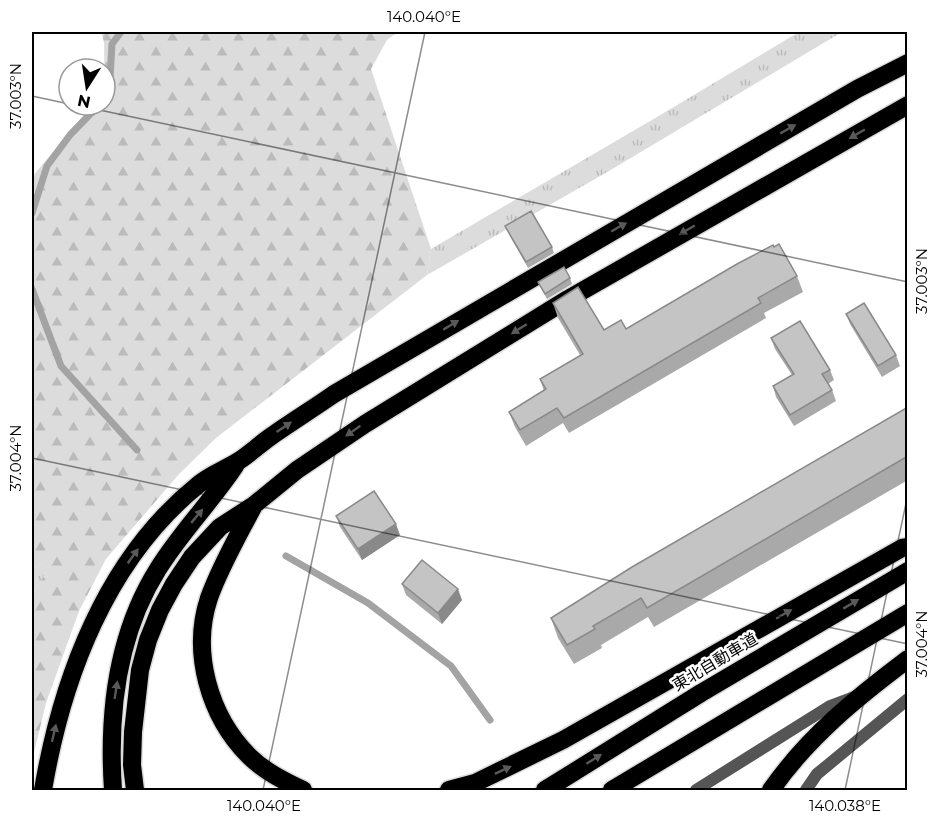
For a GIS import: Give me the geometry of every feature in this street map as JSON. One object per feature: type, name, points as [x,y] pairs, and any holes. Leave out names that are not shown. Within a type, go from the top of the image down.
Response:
[{"type":"highway","points":[[43,790],[62,702],[86,635],[105,601],[147,537],[170,510],[199,483],[237,462],[334,394],[826,107],[908,63]]},
{"type":"highway","points":[[135,790],[132,765],[140,670],[160,610],[192,557],[220,527],[365,424],[568,299],[908,105]]},
{"type":"highway","points":[[114,790],[111,760],[115,693],[131,626],[157,570],[237,462]]},
{"type":"highway","points":[[254,505],[209,599],[203,630],[202,657],[215,706],[229,731],[249,756],[273,775],[303,790]]},
{"type":"highway","points":[[449,790],[474,787],[563,740],[902,548],[908,547]]},
{"type":"highway","name":"東北自動車道","points":[[544,790],[701,693],[908,571]]},
{"type":"highway","points":[[612,790],[908,613]]},
{"type":"highway","points":[[771,790],[788,766],[818,733],[860,694],[908,659]]},
{"type":"lane","points":[[696,790],[830,706],[860,694]]},
{"type":"lane","points":[[806,790],[817,774],[908,699]]},
{"type":"green space","points":[[101,32],[398,32],[387,40],[371,69],[431,249],[427,275],[216,438],[179,474],[106,559],[79,611],[46,703],[32,761],[32,596],[53,559],[32,569],[32,177],[82,117],[117,117],[117,57],[104,57]]},
{"type":"green space","points":[[799,32],[842,32],[609,171],[427,275],[431,249]]},
{"type":"green space","points":[[54,558],[32,596],[32,569]]},
{"type":"building","points":[[531,211],[552,247],[526,262],[505,226]]},
{"type":"building","points":[[779,244],[797,276],[758,298],[761,303],[564,418],[557,408],[520,430],[509,412],[546,389],[540,379],[583,354],[553,303],[578,287],[604,330],[621,320],[626,329],[737,264]]},
{"type":"building","points":[[564,267],[570,278],[545,294],[538,282]]},
{"type":"building","points":[[864,303],[896,355],[878,366],[846,314]]},
{"type":"building","points":[[800,321],[830,370],[822,374],[832,390],[790,415],[773,386],[794,374],[771,338]]},
{"type":"building","points":[[908,407],[908,456],[647,608],[641,598],[593,626],[595,629],[567,645],[551,618],[632,567]]},
{"type":"building","points":[[374,491],[396,524],[358,549],[336,516]]},
{"type":"building","points":[[422,560],[458,589],[438,613],[402,584]]},
{"type":"waterway","points":[[111,57],[112,44],[121,32]]},
{"type":"waterway","points":[[32,213],[47,166],[70,135],[87,117]]},
{"type":"waterway","points":[[32,289],[61,366],[137,450]]},
{"type":"waterway","points":[[286,556],[368,603],[451,666],[490,720]]}]
